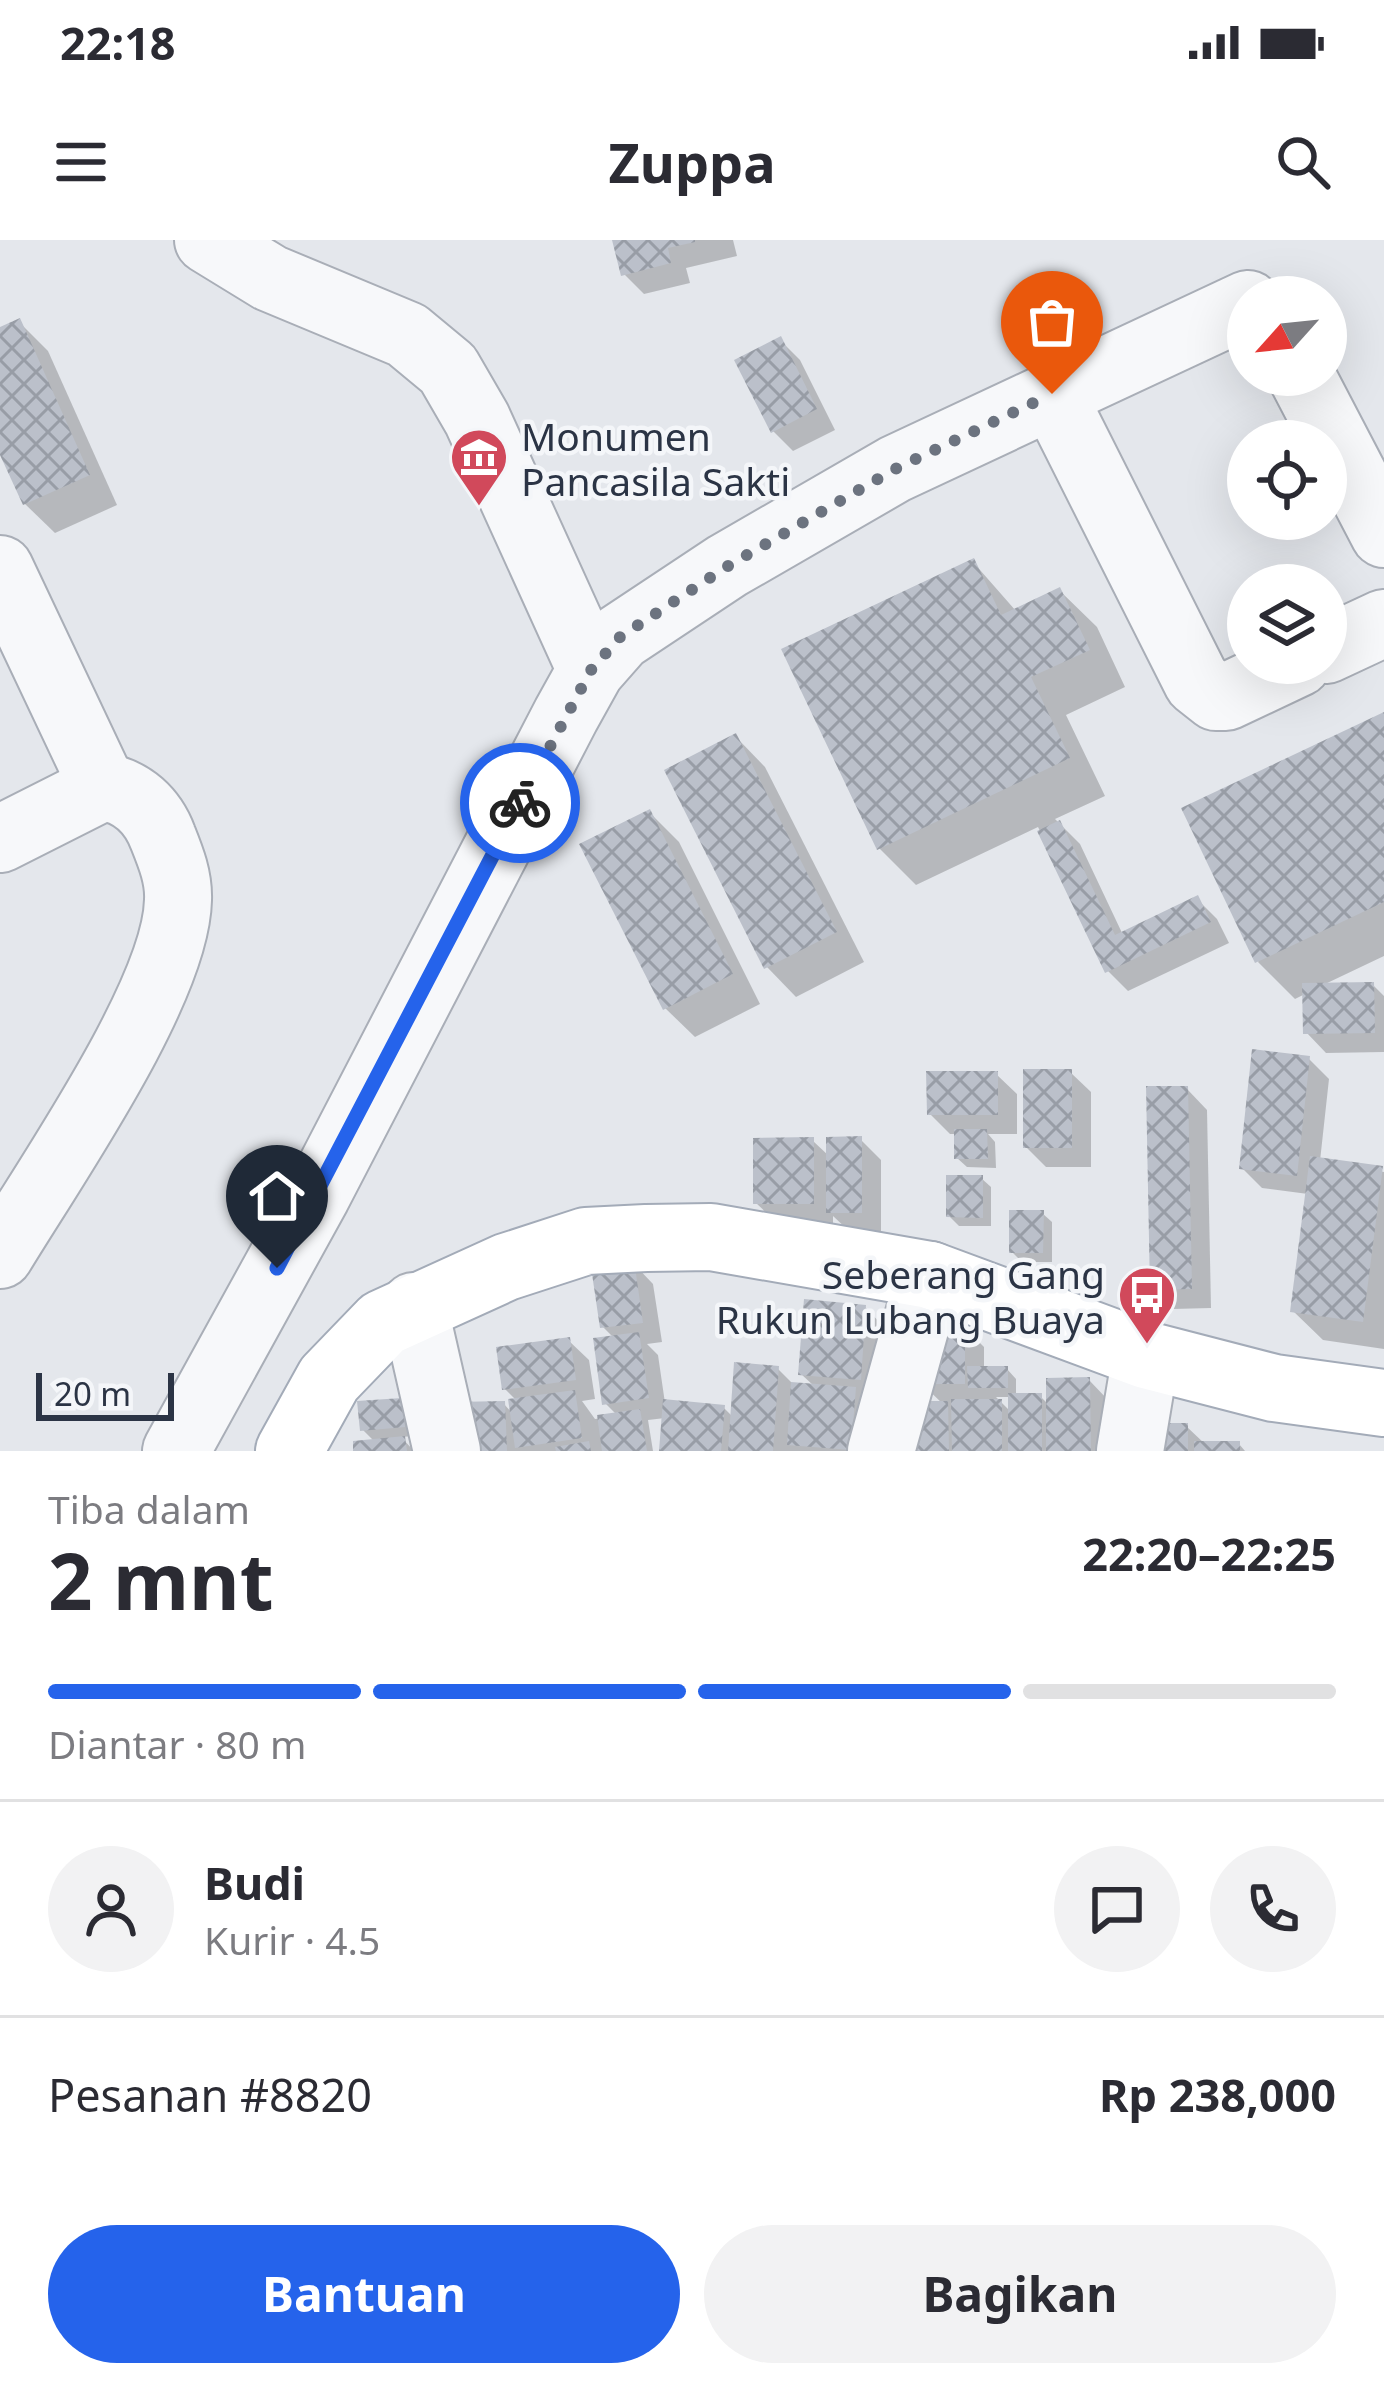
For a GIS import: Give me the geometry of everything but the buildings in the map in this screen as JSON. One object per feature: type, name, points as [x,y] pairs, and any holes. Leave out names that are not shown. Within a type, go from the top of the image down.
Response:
[{"type":"main road","points":[[290,1451],[329,1379],[382,1323],[506,1267],[586,1241],[711,1238],[930,1275],[1146,1355],[1274,1388],[1384,1403]]},
{"type":"street","points":[[208,240],[270,278],[407,335],[448,370],[477,419],[591,670]]},
{"type":"street","points":[[176,1451],[317,1195],[591,670],[620,637],[728,566],[895,469],[1227,314]]},
{"type":"street","points":[[1052,394],[1197,682],[1216,697],[1254,684]]},
{"type":"street","points":[[1312,396],[1384,534]]},
{"type":"street","points":[[0,569],[103,787],[140,802],[158,826],[175,869],[178,903],[141,1018],[0,1255]]},
{"type":"street","points":[[1347,640],[1384,623]]},
{"type":"street","points":[[0,839],[103,787]]},
{"type":"street","points":[[881,1451],[930,1275]]},
{"type":"street","points":[[414,1306],[447,1451]]},
{"type":"street","points":[[1130,1451],[1146,1355]]},
{"type":"way so far","points":[[520,803],[591,670],[620,637],[728,566],[895,469],[1052,394]]},
{"type":"place","name":"Monumen Pancasila Sakti","points":[[479,508]]},
{"type":"place","name":"Seberang Gang Rukun Lubang Buaya","points":[[1147,1346]]},
{"type":"route","points":[[277,1268],[520,803]]}]
